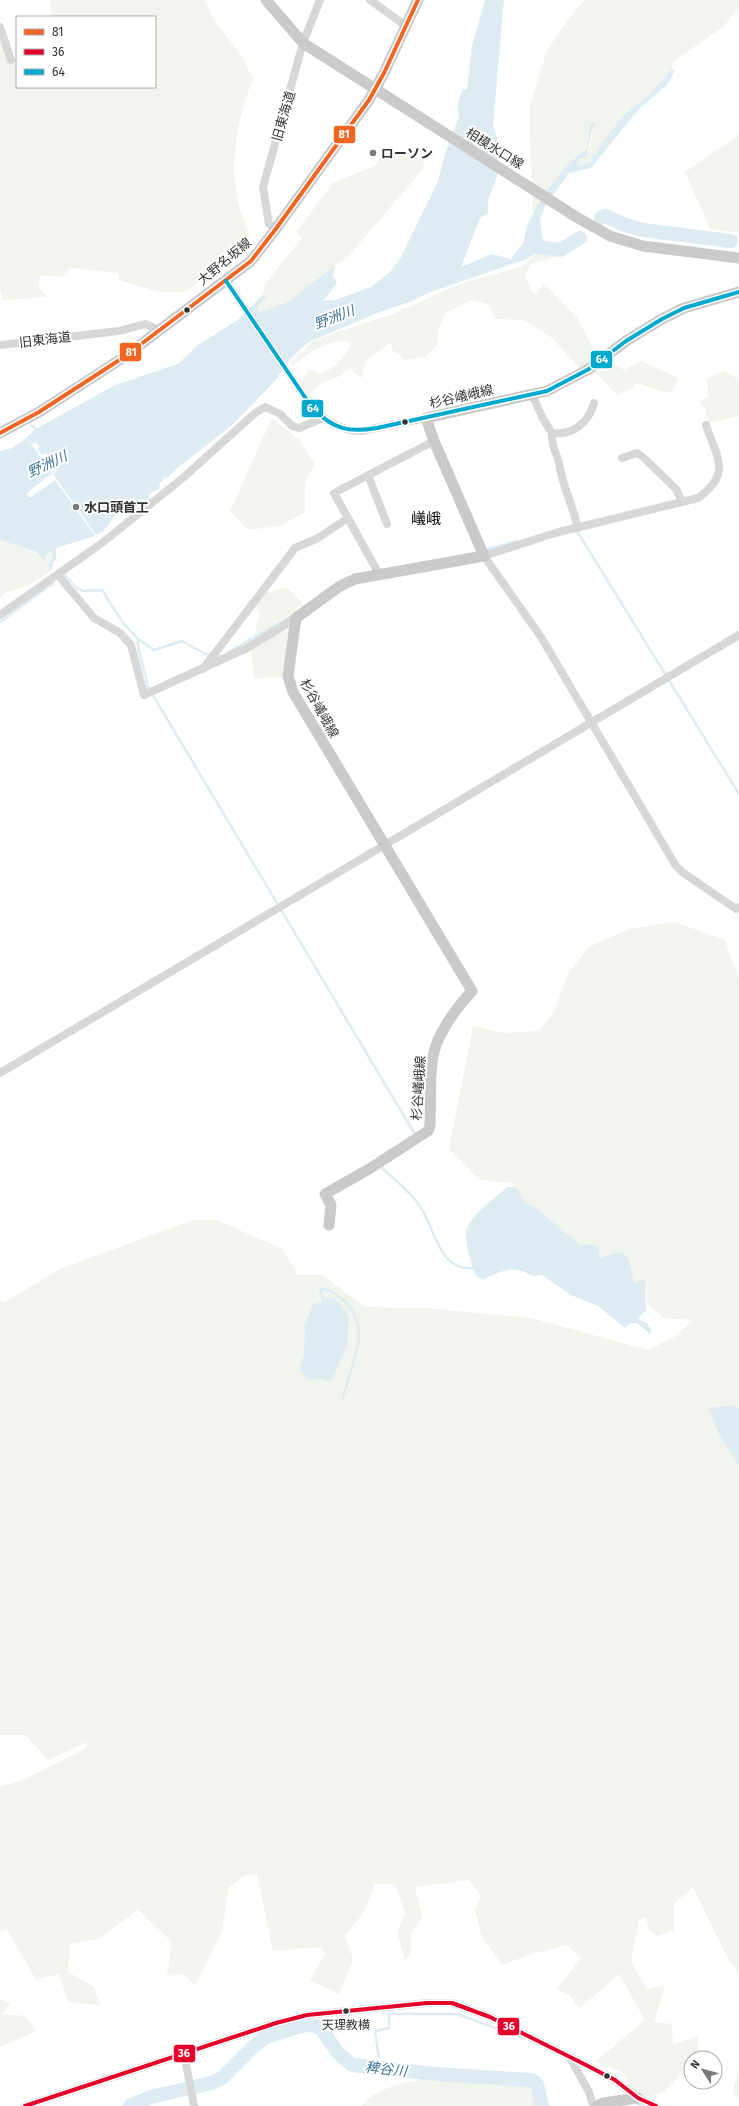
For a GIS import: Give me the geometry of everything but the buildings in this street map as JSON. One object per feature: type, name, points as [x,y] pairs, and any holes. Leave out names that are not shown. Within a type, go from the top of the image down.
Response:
[{"type":"main road","name":"相模水口線","points":[[266,0],[303,43],[570,213],[610,236],[643,246],[739,258]]},
{"type":"main road","name":"大野名坂線","points":[[0,433],[82,386],[124,357],[251,260],[275,230],[354,122],[376,89],[418,0]]},
{"type":"main road","name":"杉谷嶬峨線","points":[[484,556],[434,442],[426,418],[547,391],[590,369],[626,341],[662,319],[684,308],[739,292]]},
{"type":"main road","points":[[296,618],[340,586],[355,579],[484,556]]},
{"type":"main road","name":"杉谷嶬峨線","points":[[296,618],[288,676],[289,684],[384,846],[472,991],[456,1011],[436,1045],[432,1068],[430,1125],[428,1131],[369,1169],[325,1194],[331,1205],[329,1225]]},
{"type":"main road","points":[[597,2106],[603,2103],[638,2098]]},
{"type":"street","name":"旧東海道","points":[[275,230],[268,224],[263,187],[303,43],[320,0]]},
{"type":"street","points":[[370,0],[406,26]]},
{"type":"street","points":[[0,27],[11,60]]},
{"type":"street","points":[[226,280],[313,409],[327,422],[351,431],[377,428],[426,418]]},
{"type":"street","name":"旧東海道","points":[[0,345],[119,331],[145,324],[159,330]]},
{"type":"street","points":[[532,394],[543,419],[552,433],[551,443],[559,463],[559,471],[574,511],[578,528]]},
{"type":"street","points":[[552,433],[559,434],[571,431],[580,426],[591,413],[594,403]]},
{"type":"street","points":[[0,615],[58,575],[144,509],[184,477],[254,414],[265,407],[280,414],[292,426],[299,428],[323,418]]},
{"type":"street","points":[[706,425],[713,447],[720,457],[720,466],[716,479],[707,491],[698,498],[578,528],[484,556],[541,636],[676,866],[682,872],[736,909],[739,907]]},
{"type":"street","points":[[379,574],[334,493],[434,442]]},
{"type":"street","points":[[622,458],[637,454],[643,457],[676,489],[682,502]]},
{"type":"street","points":[[368,475],[387,524]]},
{"type":"street","points":[[202,670],[295,548],[318,538],[348,518]]},
{"type":"street","points":[[58,575],[94,618],[120,633],[131,644],[144,695],[202,670],[247,648],[296,618]]},
{"type":"street","points":[[0,1073],[592,724],[739,635]]},
{"type":"street","points":[[25,2106],[276,2023],[307,2015],[427,2002],[452,2003],[490,2017],[615,2080],[638,2098],[656,2106]]},
{"type":"street","points":[[184,2053],[194,2106]]},
{"type":"street","points":[[570,2058],[589,2092],[594,2106]]},
{"type":"shaded area","points":[[50,0],[204,0],[216,23],[241,55],[253,79],[247,94],[239,124],[235,155],[238,202],[251,240],[186,292],[160,292],[119,280],[118,273],[70,268],[62,277],[40,275],[39,288],[47,297],[3,300],[0,288],[0,42],[16,59],[16,88],[156,88],[156,16],[52,16]]},
{"type":"shaded area","points":[[585,0],[739,0],[739,8],[724,26],[673,62],[672,69],[642,102],[627,112],[620,119],[592,162],[578,167],[577,160],[587,157],[592,140],[590,123],[587,149],[570,162],[563,170],[533,216],[529,109],[547,50],[577,8]]},
{"type":"shaded area","points":[[739,135],[739,233],[710,229],[685,172]]},
{"type":"shaded area","points":[[387,149],[424,159],[423,169],[346,259],[335,265],[288,302],[258,313],[257,307],[266,296],[262,295],[266,283],[302,238],[296,232],[334,182],[375,166]]},
{"type":"shaded area","points":[[549,244],[557,247],[553,258],[532,263],[525,275],[531,290],[535,294],[545,284],[577,318],[593,347],[588,365],[581,369],[552,338],[524,320],[496,319],[488,304],[471,300],[445,313],[438,330],[437,346],[424,357],[405,360],[392,350],[391,342],[366,361],[362,378],[353,372],[351,367],[340,376],[323,382],[308,394],[300,382],[309,370],[320,374],[335,366],[346,354],[351,344],[346,340],[330,343],[317,348],[293,366],[289,364],[310,343],[334,333],[393,314],[462,283],[520,267]]},
{"type":"shaded area","points":[[608,359],[624,370],[641,361],[679,378],[672,392],[665,392],[636,383],[632,388],[617,395],[594,371]]},
{"type":"shaded area","points":[[725,371],[736,378],[739,385],[739,416],[708,423],[705,407],[702,406],[700,401],[708,397],[707,378]]},
{"type":"shaded area","points":[[272,418],[299,440],[315,465],[305,482],[305,512],[279,526],[248,530],[230,511]]},
{"type":"shaded area","points":[[0,540],[34,552],[46,560],[45,557],[52,551],[53,557],[48,566],[51,571],[28,585],[7,592],[0,597]]},
{"type":"shaded area","points":[[287,588],[304,604],[294,612],[254,636],[260,612],[254,605],[266,592]]},
{"type":"shaded area","points":[[290,626],[284,676],[254,679],[251,649]]},
{"type":"shaded area","points":[[675,922],[725,940],[739,980],[739,1974],[728,1959],[693,1888],[674,1903],[674,1930],[658,1936],[649,1931],[646,1917],[639,1920],[631,1961],[647,1989],[665,1985],[654,2022],[672,2024],[673,2044],[699,2036],[698,2050],[683,2050],[683,2072],[662,2093],[648,2097],[629,2089],[624,2073],[595,2062],[645,2020],[619,1974],[580,2008],[569,1995],[557,1989],[581,1958],[567,1945],[532,1954],[502,1965],[481,1935],[475,1910],[481,1896],[469,1880],[415,1887],[422,1917],[411,1934],[411,1954],[405,1960],[397,1933],[405,1913],[395,1885],[375,1883],[364,1912],[345,1936],[353,1959],[339,1994],[310,1980],[325,1954],[321,1947],[273,1951],[257,1874],[246,1875],[229,1887],[222,1931],[195,1986],[184,1974],[167,1976],[172,1942],[138,1910],[98,1939],[70,1944],[68,1972],[94,1987],[101,2006],[68,2001],[59,1974],[36,1980],[7,1929],[0,1931],[0,1787],[21,1781],[87,1748],[87,1742],[48,1760],[26,1735],[0,1735],[0,1300],[5,1302],[60,1269],[193,1220],[216,1220],[281,1248],[297,1272],[296,1275],[322,1275],[365,1307],[425,1308],[531,1318],[648,1350],[674,1337],[693,1320],[664,1318],[647,1303],[647,1291],[634,1283],[620,1252],[600,1258],[581,1246],[538,1209],[525,1202],[512,1183],[479,1180],[449,1149],[473,1026],[503,1033],[539,1031],[555,1010],[568,973],[589,947],[629,929]]},
{"type":"shaded area","points":[[0,1999],[10,2004],[2,2014],[25,2016],[37,2031],[0,2047]]},
{"type":"shaded area","points":[[739,2066],[739,2097],[732,2095]]},
{"type":"shaded area","points":[[436,2079],[527,2080],[540,2101],[540,2106],[361,2106],[376,2093],[396,2085]]},
{"type":"water","name":"野洲川","points":[[485,0],[504,0],[493,125],[498,141],[498,174],[488,200],[488,213],[480,218],[461,267],[492,254],[511,259],[524,241],[527,226],[552,183],[569,163],[587,149],[590,123],[596,124],[592,128],[587,157],[577,160],[578,166],[592,162],[591,156],[597,153],[599,147],[618,122],[635,105],[642,102],[672,69],[675,70],[668,84],[639,109],[591,168],[569,173],[546,205],[540,219],[544,247],[527,259],[430,292],[412,301],[377,313],[309,342],[292,357],[274,382],[231,426],[176,469],[168,478],[165,477],[160,483],[159,489],[149,494],[149,500],[114,516],[105,530],[96,535],[53,474],[57,471],[54,466],[51,468],[46,462],[49,459],[45,453],[42,455],[37,449],[40,447],[36,442],[32,444],[27,437],[36,429],[113,386],[178,364],[198,345],[238,320],[262,295],[267,296],[257,307],[258,313],[288,302],[335,265],[333,276],[337,283],[323,301],[335,300],[371,287],[390,272],[401,257],[438,181],[446,150],[459,117],[457,107],[463,88],[464,90],[467,89],[472,46]]},
{"type":"water","points":[[27,438],[52,473],[26,494],[30,498],[55,480],[95,536],[56,548],[56,560],[53,562],[51,571],[48,566],[53,557],[52,551],[46,555],[45,561],[36,552],[0,540],[0,451],[12,448]]},
{"type":"water","points":[[507,1187],[515,1187],[525,1202],[538,1209],[581,1246],[589,1244],[598,1247],[600,1258],[620,1252],[628,1257],[634,1283],[645,1279],[646,1310],[638,1319],[647,1323],[651,1330],[650,1334],[637,1323],[630,1323],[625,1328],[598,1306],[571,1295],[542,1275],[534,1276],[521,1271],[508,1270],[483,1280],[476,1276],[467,1244],[466,1233],[468,1227],[477,1214]]},
{"type":"water","points":[[334,1298],[349,1316],[347,1346],[331,1380],[327,1381],[322,1378],[311,1380],[301,1372],[300,1369],[304,1354],[305,1326],[313,1304],[323,1302],[323,1299]]},
{"type":"water","points":[[732,1405],[739,1408],[739,1466],[719,1434],[709,1408]]},
{"type":"waterway","points":[[601,218],[605,216],[625,225],[643,230],[731,241]]},
{"type":"waterway","points":[[526,251],[532,246],[560,250],[580,238]]},
{"type":"waterway","points":[[31,425],[36,429]]},
{"type":"waterway","points":[[577,531],[739,794]]},
{"type":"waterway","points":[[485,550],[517,541]]},
{"type":"waterway","points":[[62,572],[77,588],[83,591],[102,590],[123,623],[138,639],[138,646],[148,687],[416,1136]]},
{"type":"waterway","points":[[0,622],[53,583],[53,579]]},
{"type":"waterway","points":[[227,653],[293,615]]},
{"type":"waterway","points":[[138,639],[154,650],[182,641],[205,654],[220,656]]},
{"type":"waterway","points":[[380,1166],[406,1189],[419,1205],[439,1246],[452,1263],[461,1267],[473,1268]]},
{"type":"waterway","points":[[323,1299],[320,1288],[328,1290],[342,1299],[348,1304],[356,1318],[358,1326],[359,1335],[357,1349],[343,1398]]},
{"type":"waterway","points":[[380,2067],[375,2031],[389,2028],[389,2014],[457,2014],[523,2038]]},
{"type":"waterway","name":"稗谷川","points":[[130,2106],[151,2097],[211,2083],[222,2078],[254,2046],[266,2037],[304,2025],[316,2026],[322,2030],[338,2053],[352,2065],[435,2074],[532,2080],[537,2084],[542,2106]]},
{"type":"waterway","points":[[635,2103],[643,2106]]},
{"type":"transit line","name":"81","points":[[0,433],[39,412],[124,357],[251,261],[369,100],[384,73],[418,0]]},
{"type":"transit line","name":"64","points":[[226,281],[313,409],[335,425],[342,428],[358,430],[377,428],[547,391],[589,369],[626,341],[662,319],[684,308],[739,292]]},
{"type":"transit line","name":"36","points":[[25,2106],[276,2023],[307,2015],[427,2003],[452,2003],[490,2017],[615,2080],[638,2098],[656,2106]]},
{"type":"place","name":"ローソン","points":[[373,153]]},
{"type":"place","name":"水口頭首工","points":[[76,507]]},
{"type":"place","name":"天理教横","points":[[346,2011]]},
{"type":"district","name":"嶬峨","points":[[426,519]]}]
